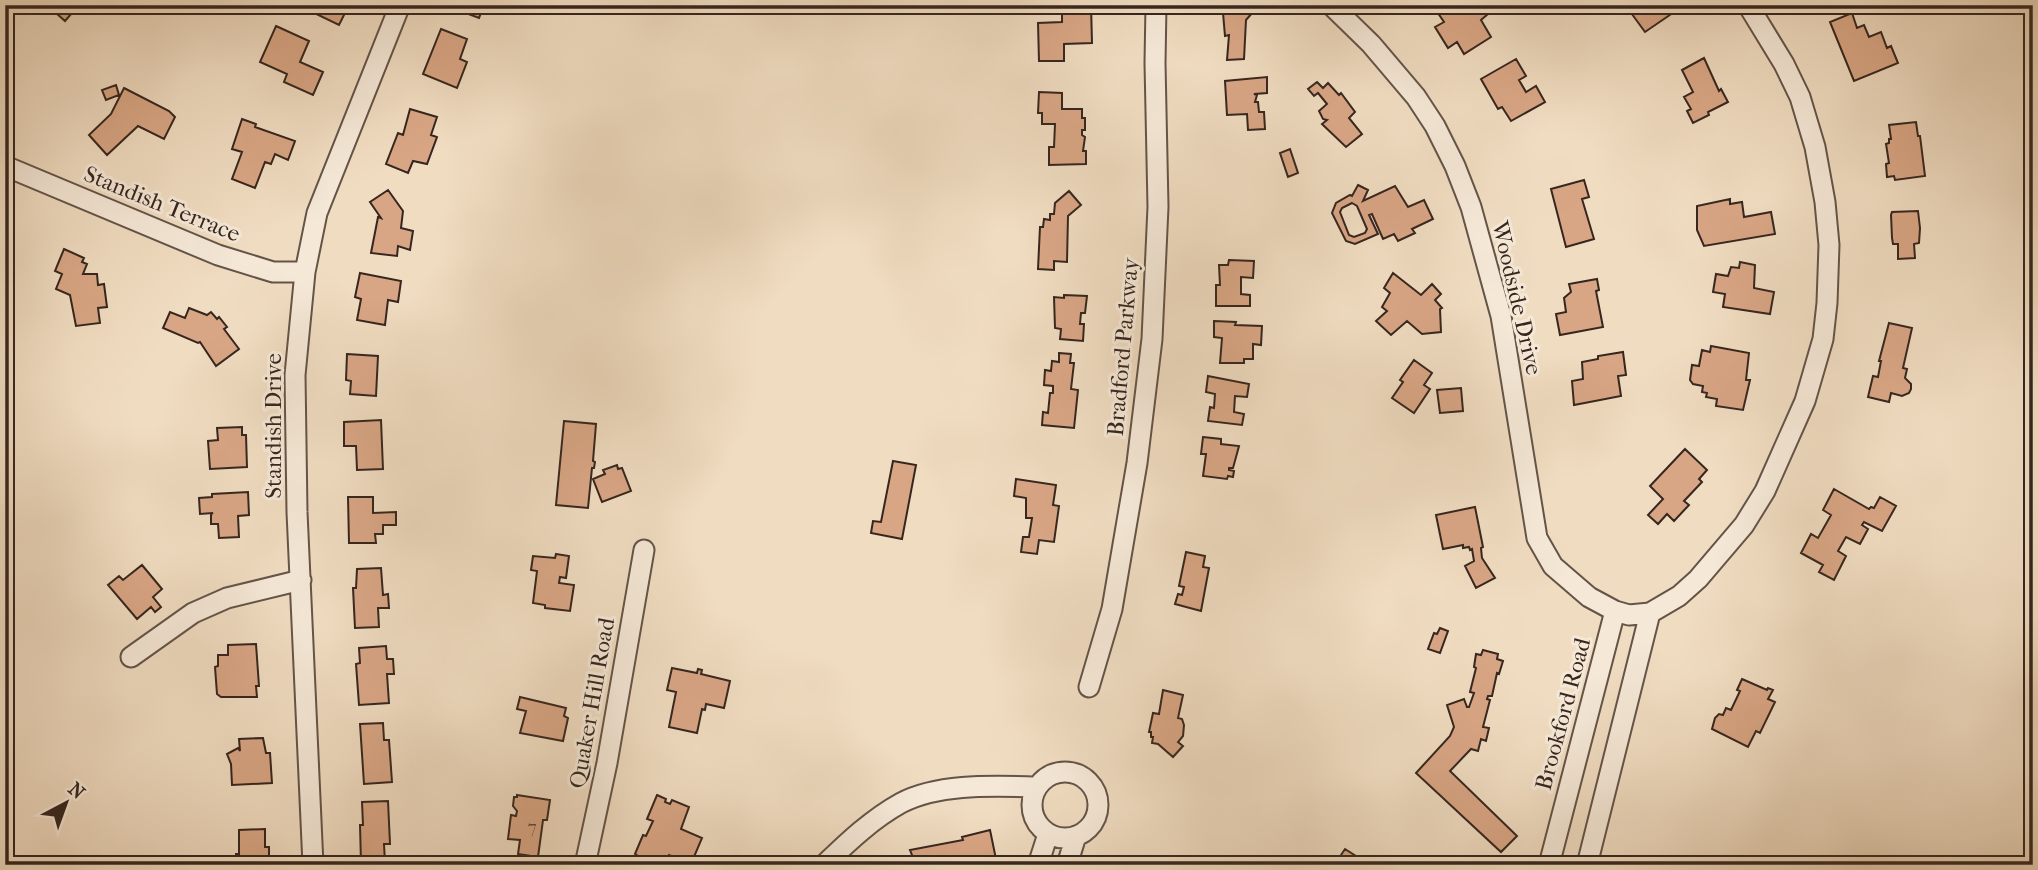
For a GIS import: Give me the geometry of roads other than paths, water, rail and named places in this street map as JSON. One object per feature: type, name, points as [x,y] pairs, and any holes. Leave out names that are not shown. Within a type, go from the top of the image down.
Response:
[{"type":"street","name":"Standish Drive","points":[[313,865],[295,375],[305,272],[317,214],[400,5]]},
{"type":"street","name":"Bradford Parkway","points":[[1089,687],[1112,609],[1137,463],[1152,339],[1158,207],[1156,5]]},
{"type":"street","name":"Woodside Drive","points":[[1331,5],[1371,44],[1416,97],[1435,126],[1455,166],[1471,207],[1501,316],[1537,538],[1553,566],[1589,597],[1615,611]]},
{"type":"street","points":[[1615,611],[1629,615],[1650,613],[1679,596],[1698,579],[1744,525],[1765,491],[1805,401],[1823,339],[1829,245],[1825,202],[1815,148],[1800,97],[1784,64],[1748,5]]},
{"type":"street","name":"Standish Terrace","points":[[5,166],[218,256],[273,272],[305,272]]},
{"type":"street","name":"Quaker Hill Road","points":[[585,865],[607,763],[644,550]]},
{"type":"street","points":[[131,657],[192,613],[227,598],[301,580]]},
{"type":"street","name":"Brookford Road","points":[[1549,865],[1615,611]]},
{"type":"street","points":[[1587,865],[1650,613]]},
{"type":"street","points":[[1058,772],[1076,773],[1091,783],[1098,800],[1096,818],[1084,832],[1076,836],[1067,838],[1048,834],[1034,819],[1032,797],[1036,787],[1049,775],[1058,772]]},
{"type":"street","points":[[824,865],[866,825],[903,802],[965,787],[1036,787]]},
{"type":"street","points":[[1038,865],[1048,834]]},
{"type":"street","points":[[1067,865],[1076,836]]}]
